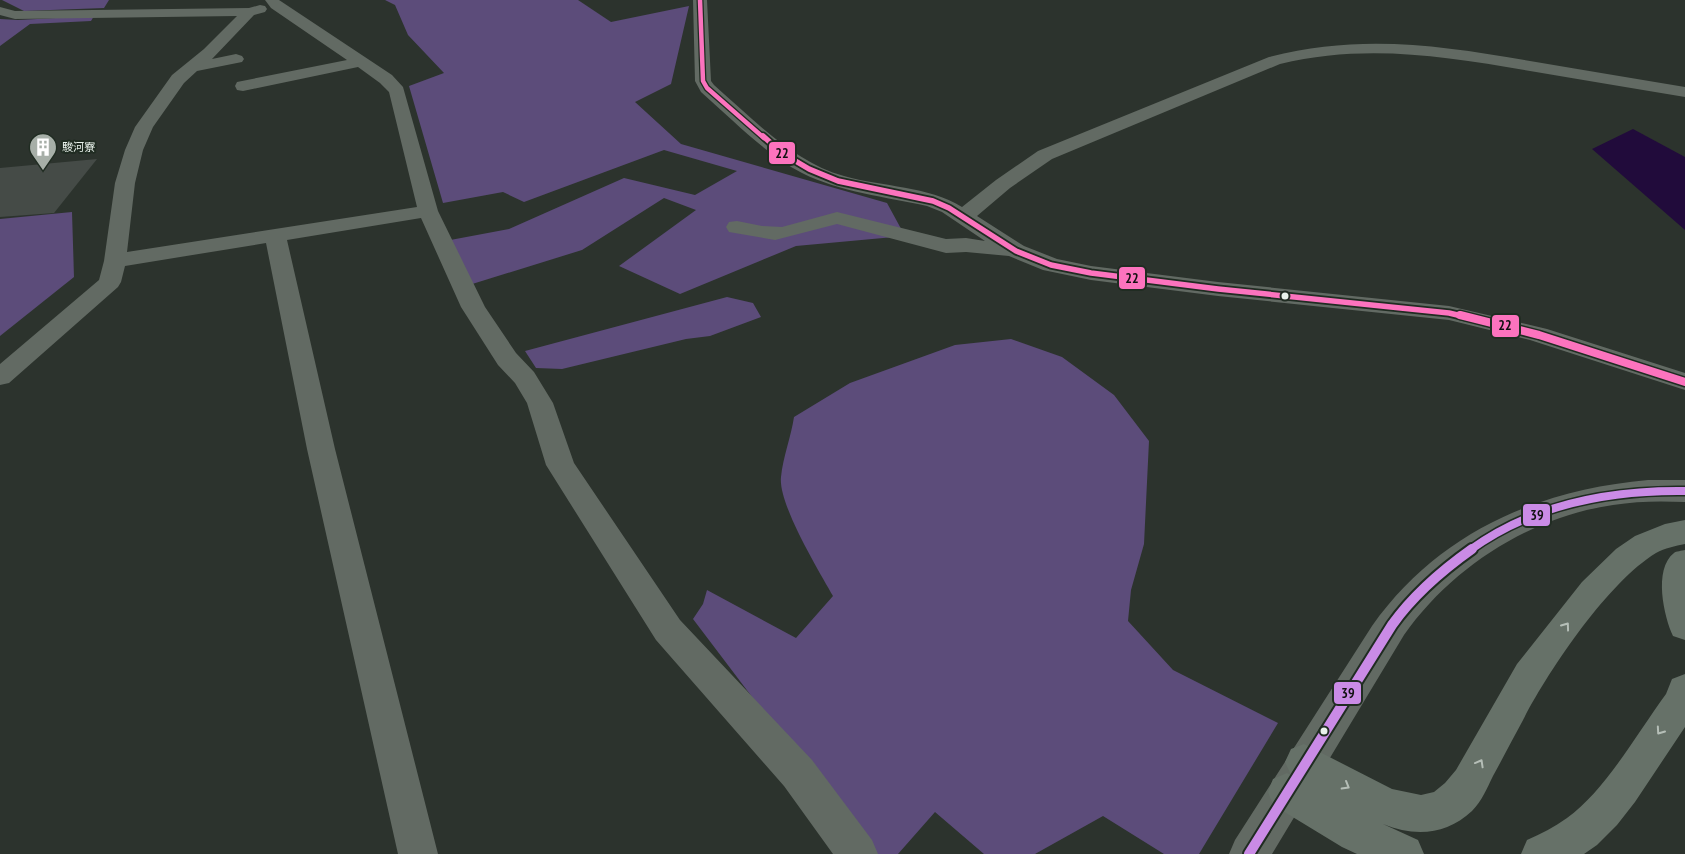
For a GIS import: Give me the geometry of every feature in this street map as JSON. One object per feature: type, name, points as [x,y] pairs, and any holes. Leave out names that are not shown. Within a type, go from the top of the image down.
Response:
[{"type":"highway","points":[[1296,777],[1352,790],[1398,810],[1420,814],[1439,810],[1457,799],[1469,783],[1523,684],[1598,584],[1622,561],[1650,543],[1663,537],[1685,532]]},
{"type":"highway","points":[[1685,562],[1678,572],[1678,586],[1685,626]]},
{"type":"highway","points":[[1541,854],[1559,847],[1582,831],[1603,811],[1621,789],[1681,702],[1685,690]]},
{"type":"highway","points":[[1296,777],[1356,833],[1404,854]]},
{"type":"street","points":[[700,0],[703,81],[707,88],[782,153],[808,169],[838,181],[933,201],[964,217],[1016,252]]},
{"type":"street","points":[[0,11],[15,15],[249,12],[274,3],[386,79],[397,91],[428,211],[473,307],[507,359],[525,378],[540,403],[560,465],[668,630],[798,773],[849,851]]},
{"type":"street","points":[[5,369],[66,322],[110,282],[115,260],[125,183],[134,150],[157,95],[210,52],[249,12]]},
{"type":"street","points":[[964,217],[984,198],[1021,169],[1045,155],[1275,60],[1309,51],[1343,48],[1429,49],[1685,92]]},
{"type":"street","points":[[192,67],[236,59]]},
{"type":"street","points":[[243,86],[361,62]]},
{"type":"street","points":[[115,260],[428,211]]},
{"type":"street","points":[[737,227],[772,234],[787,232],[821,220],[837,218],[946,246],[966,245],[1016,252],[1051,265],[1091,273],[1218,289],[1449,313],[1484,319],[1532,331],[1685,382]]},
{"type":"street","points":[[275,234],[321,449],[418,854]]},
{"type":"street","points":[[1250,854],[1387,632],[1416,594],[1451,562],[1488,537],[1528,518],[1572,503],[1617,493],[1656,489],[1685,491]]},
{"type":"shaded area","points":[[2,0],[109,0],[104,8],[24,11]]},
{"type":"shaded area","points":[[385,0],[578,0],[611,22],[689,6],[671,84],[635,102],[681,144],[887,203],[905,236],[796,246],[680,294],[619,266],[696,210],[664,198],[582,250],[469,285],[445,241],[509,229],[624,178],[695,195],[737,171],[664,150],[524,202],[503,192],[443,203],[409,86],[444,73],[408,35],[395,5]]},
{"type":"shaded area","points":[[94,16],[91,21],[30,24],[0,46],[0,19],[18,20]]},
{"type":"shaded area","points":[[1633,129],[1685,157],[1685,230],[1592,149]]},
{"type":"shaded area","points":[[72,212],[74,277],[0,336],[0,219]]},
{"type":"shaded area","points":[[727,297],[753,303],[761,317],[710,336],[686,339],[562,369],[536,368],[525,351]]},
{"type":"shaded area","points":[[1011,339],[1062,357],[1114,395],[1149,441],[1144,544],[1131,590],[1128,621],[1173,670],[1278,723],[1199,854],[1164,854],[1103,816],[1035,854],[984,854],[935,812],[898,854],[871,854],[693,619],[703,604],[707,590],[796,638],[833,596],[792,520],[782,489],[782,470],[794,417],[850,383],[955,345]]},
{"type":"building","points":[[97,159],[54,213],[0,217],[0,168]]},
{"type":"transit line","name":"22","points":[[700,0],[703,81],[707,88],[782,153],[809,169],[838,181],[933,201],[949,208],[1016,251],[1051,265],[1091,273],[1218,289],[1449,313],[1509,326],[1685,382]]},
{"type":"transit line","name":"39","points":[[1249,854],[1327,725],[1384,636],[1409,603],[1445,568],[1507,528],[1540,513],[1575,502],[1611,494],[1685,491]]},
{"type":"place","name":"駿河寮","points":[[43,171]]}]
